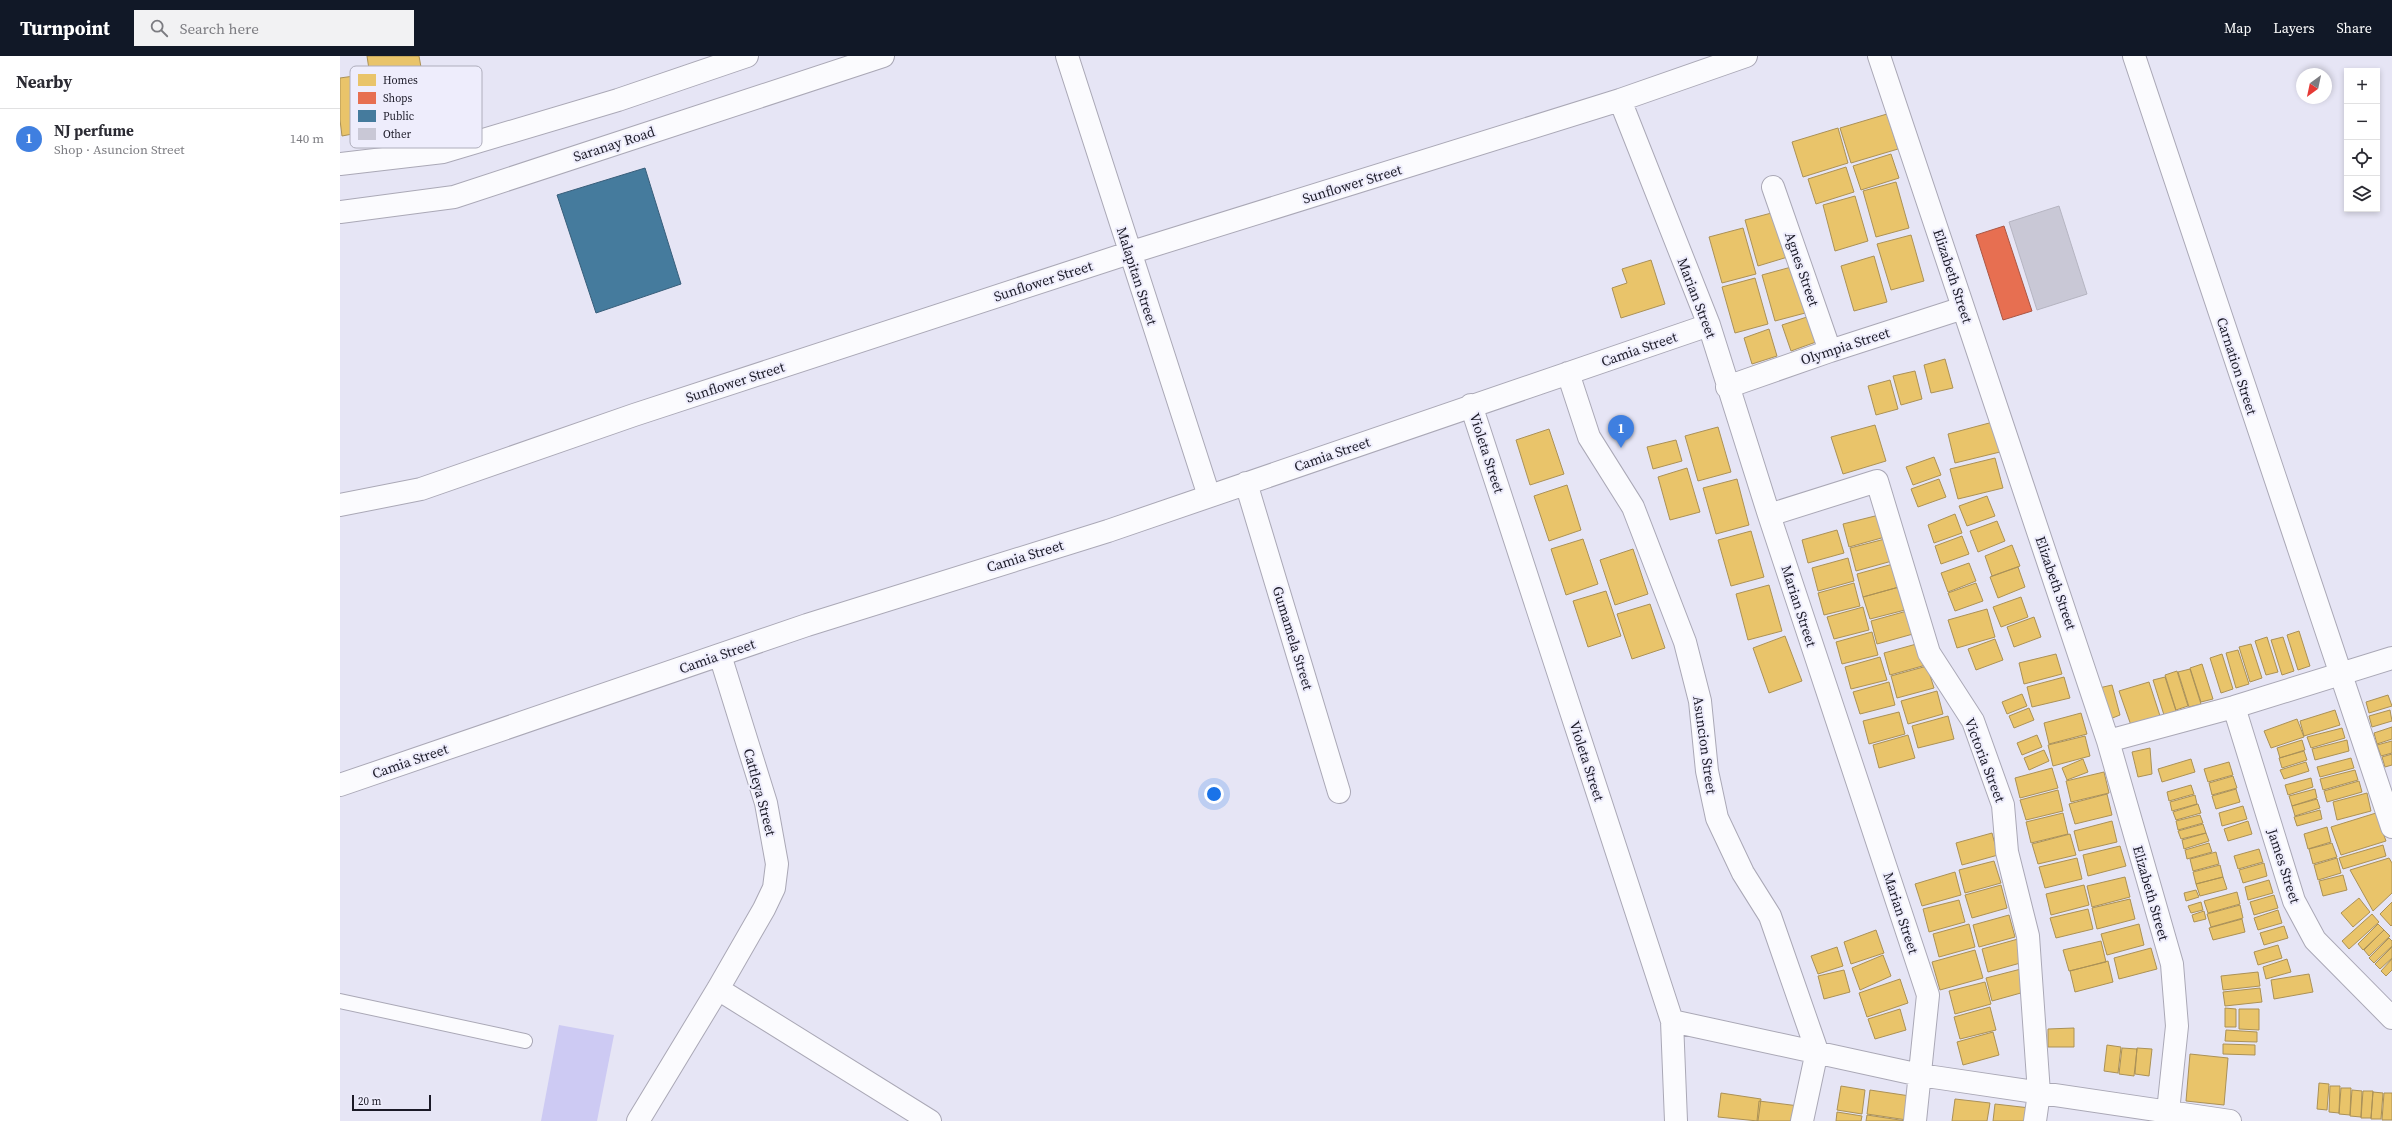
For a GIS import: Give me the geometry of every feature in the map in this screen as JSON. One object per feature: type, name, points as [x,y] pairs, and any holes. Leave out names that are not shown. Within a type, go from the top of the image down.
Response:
[{"type":"street","points":[[482,140],[618,100],[747,56]]},
{"type":"street","name":"Saranay Road","points":[[340,212],[454,197],[883,56]]},
{"type":"street","name":"Malapitan Street","points":[[1067,56],[1129,253],[1209,496]]},
{"type":"street","name":"Sunflower Street","points":[[340,505],[421,489],[649,410],[1129,253],[1620,100],[1746,56]]},
{"type":"street","name":"Elizabeth Street","points":[[1879,56],[2108,741],[2172,964],[2177,1026],[2168,1116]]},
{"type":"street","name":"Carnation Street","points":[[2134,56],[2340,676],[2392,827]]},
{"type":"street","name":"Marian Street","points":[[1620,100],[1709,325],[1768,516],[1928,995],[1915,1121]]},
{"type":"street","points":[[340,164],[443,152],[456,148]]},
{"type":"street","name":"Agnes Street","points":[[1773,186],[1830,351]]},
{"type":"street","name":"Olympia Street","points":[[1727,387],[1830,351],[1963,308]]},
{"type":"street","name":"Camia Street","points":[[340,785],[930,585],[1108,531],[1471,405],[1709,325]]},
{"type":"street","name":"Asuncion Street","points":[[1568,373],[1589,437],[1633,507],[1685,642],[1700,701],[1707,771],[1717,818],[1743,873],[1770,916],[1817,1051]]},
{"type":"street","name":"Violeta Street","points":[[1471,405],[1672,1021],[1676,1121]]},
{"type":"street","name":"Victoria Street","points":[[1768,516],[1877,481],[1929,653],[1973,721],[2003,805],[2007,852],[2028,936],[2039,1093],[2035,1121]]},
{"type":"street","name":"Gumamela Street","points":[[1246,483],[1339,792]]},
{"type":"street","name":"Cattleya Street","points":[[638,1121],[718,989],[764,909],[774,888],[777,864],[766,804],[720,655]]},
{"type":"street","points":[[2108,741],[2234,707],[2340,676],[2392,658]]},
{"type":"street","name":"James Street","points":[[2234,707],[2294,901],[2315,940],[2392,1018]]},
{"type":"street","points":[[718,989],[930,1121]]},
{"type":"street","points":[[1672,1021],[1817,1051],[1920,1075],[2039,1093],[2168,1116],[2230,1121]]},
{"type":"street","points":[[1802,1121],[1817,1051]]},
{"type":"lane","points":[[340,1000],[526,1041]]},
{"type":"shaded area","points":[[559,1025],[614,1035],[597,1121],[541,1121]]},
{"type":"building: Homes","points":[[367,56],[419,56],[421,66],[368,66]]},
{"type":"building: Homes","points":[[350,77],[350,134],[342,136],[340,120],[340,78]]},
{"type":"building: Homes","points":[[1887,114],[1898,149],[1851,163],[1840,128]]},
{"type":"building: Homes","points":[[1838,128],[1848,163],[1803,177],[1792,142]]},
{"type":"building: Homes","points":[[1891,154],[1899,178],[1861,190],[1853,166]]},
{"type":"building: Homes","points":[[1846,167],[1854,192],[1816,204],[1808,179]]},
{"type":"building: Homes","points":[[1896,182],[1909,228],[1876,237],[1863,191]]},
{"type":"building: Homes","points":[[1855,196],[1868,241],[1835,251],[1823,205]]},
{"type":"building: Homes","points":[[1779,211],[1791,256],[1758,266],[1745,220]]},
{"type":"building: Homes","points":[[1743,228],[1756,274],[1722,283],[1709,237]]},
{"type":"building: Homes","points":[[1911,235],[1924,281],[1891,290],[1877,244]]},
{"type":"building: Homes","points":[[1874,256],[1887,302],[1854,311],[1841,266]]},
{"type":"building: Homes","points":[[1651,260],[1665,304],[1621,318],[1612,288],[1627,283],[1622,269]]},
{"type":"building: Homes","points":[[1795,266],[1809,312],[1775,321],[1762,275]]},
{"type":"building: Homes","points":[[1755,278],[1768,324],[1735,333],[1722,287]]},
{"type":"building: Homes","points":[[1807,317],[1816,342],[1791,351],[1782,325]]},
{"type":"building: Homes","points":[[1769,329],[1777,356],[1752,364],[1744,338]]},
{"type":"building: Homes","points":[[1945,359],[1953,388],[1931,393],[1924,365]]},
{"type":"building: Homes","points":[[1915,371],[1922,399],[1901,405],[1893,376]]},
{"type":"building: Homes","points":[[1890,380],[1898,409],[1876,415],[1868,386]]},
{"type":"building: Homes","points":[[1993,422],[2000,452],[1955,463],[1948,434]]},
{"type":"building: Homes","points":[[1875,425],[1886,461],[1843,474],[1831,437]]},
{"type":"building: Homes","points":[[1718,427],[1731,472],[1698,481],[1685,436]]},
{"type":"building: Homes","points":[[1549,429],[1564,474],[1530,485],[1516,440]]},
{"type":"building: Homes","points":[[1676,440],[1682,461],[1653,469],[1647,447]]},
{"type":"building: Homes","points":[[1934,457],[1941,475],[1913,485],[1906,467]]},
{"type":"building: Homes","points":[[1995,458],[2003,488],[1958,499],[1950,469]]},
{"type":"building: Homes","points":[[1687,468],[1700,512],[1670,520],[1658,477]]},
{"type":"building: Homes","points":[[1737,479],[1749,525],[1716,534],[1703,488]]},
{"type":"building: Homes","points":[[1939,479],[1946,497],[1918,507],[1911,489]]},
{"type":"building: Homes","points":[[1567,485],[1581,530],[1549,541],[1534,496]]},
{"type":"building: Homes","points":[[1987,496],[1995,516],[1967,526],[1959,506]]},
{"type":"building: Homes","points":[[1955,514],[1962,533],[1934,543],[1928,525]]},
{"type":"building: Homes","points":[[1879,515],[1885,537],[1849,547],[1843,524]]},
{"type":"building: Homes","points":[[1997,521],[2005,541],[1978,552],[1970,531]]},
{"type":"building: Homes","points":[[1837,530],[1844,553],[1808,563],[1802,540]]},
{"type":"building: Homes","points":[[1751,531],[1764,577],[1731,586],[1718,540]]},
{"type":"building: Homes","points":[[1962,536],[1969,554],[1941,564],[1935,546]]},
{"type":"building: Homes","points":[[1583,539],[1598,584],[1566,595],[1551,549]]},
{"type":"building: Homes","points":[[1885,539],[1892,561],[1856,571],[1850,548]]},
{"type":"building: Homes","points":[[2012,545],[2020,566],[1992,576],[1985,556]]},
{"type":"building: Homes","points":[[1633,549],[1648,594],[1615,605],[1600,560]]},
{"type":"building: Homes","points":[[1848,558],[1854,581],[1818,591],[1812,568]]},
{"type":"building: Homes","points":[[1969,563],[1976,581],[1948,592],[1941,573]]},
{"type":"building: Homes","points":[[1893,564],[1899,587],[1863,597],[1857,574]]},
{"type":"building: Homes","points":[[2018,567],[2025,587],[1998,598],[1990,577]]},
{"type":"building: Homes","points":[[1854,583],[1860,606],[1824,615],[1818,593]]},
{"type":"building: Homes","points":[[1976,583],[1983,601],[1955,611],[1948,593]]},
{"type":"building: Homes","points":[[1769,585],[1782,631],[1748,640],[1736,594]]},
{"type":"building: Homes","points":[[1899,587],[1905,610],[1870,619],[1863,597]]},
{"type":"building: Homes","points":[[1606,591],[1621,636],[1588,647],[1573,601]]},
{"type":"building: Homes","points":[[2021,597],[2028,617],[2001,627],[1993,607]]},
{"type":"building: Homes","points":[[1650,604],[1665,648],[1632,659],[1617,614]]},
{"type":"building: Homes","points":[[1863,607],[1869,630],[1834,639],[1827,617]]},
{"type":"building: Homes","points":[[1987,609],[1995,637],[1957,648],[1948,620]]},
{"type":"building: Homes","points":[[1907,611],[1913,634],[1877,644],[1871,621]]},
{"type":"building: Homes","points":[[2034,617],[2041,637],[2014,647],[2007,627]]},
{"type":"building: Homes","points":[[2299,631],[2310,666],[2298,670],[2287,635]]},
{"type":"building: Homes","points":[[1872,632],[1878,655],[1842,664],[1836,642]]},
{"type":"building: Homes","points":[[1785,636],[1802,681],[1769,693],[1753,648]]},
{"type":"building: Homes","points":[[2267,637],[2278,672],[2266,675],[2255,641]]},
{"type":"building: Homes","points":[[2283,637],[2294,671],[2282,675],[2271,640]]},
{"type":"building: Homes","points":[[1995,639],[2003,660],[1976,670],[1968,649]]},
{"type":"building: Homes","points":[[1920,643],[1926,665],[1890,675],[1884,653]]},
{"type":"building: Homes","points":[[2251,644],[2262,678],[2250,682],[2239,647]]},
{"type":"building: Homes","points":[[2238,650],[2249,684],[2236,688],[2226,653]]},
{"type":"building: Homes","points":[[2056,654],[2062,674],[2024,684],[2019,663]]},
{"type":"building: Homes","points":[[2222,654],[2233,689],[2221,693],[2210,658]]},
{"type":"building: Homes","points":[[1880,657],[1887,680],[1851,689],[1845,667]]},
{"type":"building: Homes","points":[[2202,664],[2213,699],[2201,702],[2190,668]]},
{"type":"building: Homes","points":[[1927,666],[1934,688],[1897,698],[1891,676]]},
{"type":"building: Homes","points":[[2190,669],[2201,704],[2189,707],[2178,672]]},
{"type":"building: Homes","points":[[2177,671],[2188,706],[2176,710],[2165,675]]},
{"type":"building: Homes","points":[[2064,677],[2070,698],[2032,707],[2027,687]]},
{"type":"building: Homes","points":[[2165,677],[2176,711],[2164,715],[2153,680]]},
{"type":"building: Homes","points":[[1889,682],[1895,705],[1860,714],[1853,692]]},
{"type":"building: Homes","points":[[2149,682],[2162,722],[2133,731],[2119,691]]},
{"type":"building: Homes","points":[[2112,685],[2120,715],[2110,719],[2099,688]]},
{"type":"building: Homes","points":[[1937,691],[1943,714],[1908,724],[1901,701]]},
{"type":"building: Homes","points":[[2022,694],[2027,706],[2007,714],[2002,702]]},
{"type":"building: Homes","points":[[2388,695],[2392,706],[2369,713],[2366,702]]},
{"type":"building: Homes","points":[[2029,708],[2034,720],[2014,728],[2009,716]]},
{"type":"building: Homes","points":[[2335,710],[2340,725],[2304,736],[2300,721]]},
{"type":"building: Homes","points":[[2390,710],[2392,721],[2372,727],[2369,716]]},
{"type":"building: Homes","points":[[1899,712],[1905,734],[1869,744],[1863,721]]},
{"type":"building: Homes","points":[[2081,713],[2087,734],[2049,744],[2044,723]]},
{"type":"building: Homes","points":[[1948,716],[1954,739],[1918,748],[1912,726]]},
{"type":"building: Homes","points":[[2297,719],[2304,737],[2271,748],[2264,731]]},
{"type":"building: Homes","points":[[2392,727],[2392,739],[2377,744],[2374,733]]},
{"type":"building: Homes","points":[[2342,728],[2345,738],[2311,748],[2307,737]]},
{"type":"building: Homes","points":[[1908,735],[1915,758],[1879,768],[1873,745]]},
{"type":"building: Homes","points":[[2037,735],[2042,747],[2022,755],[2017,743]]},
{"type":"building: Homes","points":[[2085,736],[2090,756],[2053,766],[2048,745]]},
{"type":"building: Homes","points":[[2302,740],[2305,750],[2280,758],[2277,748]]},
{"type":"building: Homes","points":[[2347,740],[2349,751],[2315,760],[2312,749]]},
{"type":"building: Homes","points":[[2392,741],[2392,753],[2381,756],[2377,745]]},
{"type":"building: Homes","points":[[2150,748],[2152,774],[2138,777],[2132,752]]},
{"type":"building: Homes","points":[[2044,750],[2049,761],[2029,770],[2024,758]]},
{"type":"building: Homes","points":[[2304,751],[2307,760],[2282,768],[2279,758]]},
{"type":"building: Homes","points":[[2392,754],[2392,765],[2385,767],[2382,757]]},
{"type":"building: Homes","points":[[2351,758],[2354,768],[2320,777],[2317,767]]},
{"type":"building: Homes","points":[[2083,759],[2088,772],[2067,780],[2062,768]]},
{"type":"building: Homes","points":[[2191,759],[2195,772],[2162,782],[2158,769]]},
{"type":"building: Homes","points":[[2229,762],[2233,775],[2208,782],[2204,769]]},
{"type":"building: Homes","points":[[2306,762],[2309,771],[2284,779],[2280,770]]},
{"type":"building: Homes","points":[[2052,768],[2058,788],[2020,798],[2015,778]]},
{"type":"building: Homes","points":[[2355,770],[2358,780],[2323,790],[2320,779]]},
{"type":"building: Homes","points":[[2104,772],[2109,793],[2071,802],[2066,781]]},
{"type":"building: Homes","points":[[2233,776],[2237,788],[2212,795],[2209,783]]},
{"type":"building: Homes","points":[[2311,778],[2313,787],[2288,795],[2285,785]]},
{"type":"building: Homes","points":[[2359,781],[2362,792],[2327,802],[2324,791]]},
{"type":"building: Homes","points":[[2191,785],[2194,794],[2169,801],[2167,792]]},
{"type":"building: Homes","points":[[2236,789],[2240,802],[2216,809],[2212,796]]},
{"type":"building: Homes","points":[[2315,789],[2317,798],[2292,806],[2289,796]]},
{"type":"building: Homes","points":[[2058,790],[2063,811],[2026,820],[2020,800]]},
{"type":"building: Homes","points":[[2367,793],[2371,811],[2337,820],[2333,802]]},
{"type":"building: Homes","points":[[2107,794],[2112,815],[2075,824],[2069,804]]},
{"type":"building: Homes","points":[[2195,795],[2197,804],[2172,811],[2170,802]]},
{"type":"building: Homes","points":[[2317,799],[2320,808],[2295,816],[2292,806]]},
{"type":"building: Homes","points":[[2198,804],[2201,813],[2176,820],[2173,812]]},
{"type":"building: Homes","points":[[2243,806],[2247,819],[2222,826],[2219,813]]},
{"type":"building: Homes","points":[[2320,810],[2322,819],[2297,826],[2294,817]]},
{"type":"building: Homes","points":[[2063,813],[2068,834],[2031,843],[2026,822]]},
{"type":"building: Homes","points":[[2376,813],[2386,841],[2341,855],[2331,827]]},
{"type":"building: Homes","points":[[2200,815],[2203,823],[2178,830],[2176,821]]},
{"type":"building: Homes","points":[[2112,821],[2117,842],[2079,851],[2074,831]]},
{"type":"building: Homes","points":[[2248,821],[2252,834],[2228,841],[2224,829]]},
{"type":"building: Homes","points":[[2203,824],[2206,833],[2181,839],[2178,831]]},
{"type":"building: Homes","points":[[2327,827],[2331,842],[2308,849],[2304,834]]},
{"type":"building: Homes","points":[[1992,833],[1998,855],[1962,865],[1956,843]]},
{"type":"building: Homes","points":[[2206,833],[2209,841],[2184,849],[2182,840]]},
{"type":"building: Homes","points":[[2070,834],[2076,855],[2038,864],[2032,844]]},
{"type":"building: Homes","points":[[2209,843],[2212,852],[2187,859],[2185,850]]},
{"type":"building: Homes","points":[[2332,843],[2337,857],[2313,864],[2309,849]]},
{"type":"building: Homes","points":[[2383,845],[2386,856],[2343,869],[2339,858]]},
{"type":"building: Homes","points":[[2120,846],[2126,866],[2088,876],[2083,855]]},
{"type":"building: Homes","points":[[2259,849],[2263,862],[2238,869],[2234,856]]},
{"type":"building: Homes","points":[[2216,852],[2219,864],[2193,871],[2190,859]]},
{"type":"building: Homes","points":[[2077,858],[2082,879],[2045,888],[2039,867]]},
{"type":"building: Homes","points":[[2337,858],[2341,873],[2318,880],[2314,865]]},
{"type":"building: Homes","points":[[2389,858],[2392,863],[2392,893],[2373,911],[2350,870]]},
{"type":"building: Homes","points":[[1994,861],[2001,883],[1965,893],[1959,870]]},
{"type":"building: Homes","points":[[2264,863],[2267,876],[2243,883],[2239,870]]},
{"type":"building: Homes","points":[[2220,865],[2223,877],[2196,884],[2193,872]]},
{"type":"building: Homes","points":[[1955,872],[1961,895],[1922,906],[1915,884]]},
{"type":"building: Homes","points":[[2343,875],[2347,890],[2323,896],[2319,881]]},
{"type":"building: Homes","points":[[2125,877],[2130,897],[2092,907],[2087,886]]},
{"type":"building: Homes","points":[[2223,877],[2227,889],[2200,896],[2196,884]]},
{"type":"building: Homes","points":[[2269,880],[2273,893],[2248,900],[2245,887]]},
{"type":"building: Homes","points":[[2001,885],[2007,908],[1972,918],[1965,895]]},
{"type":"building: Homes","points":[[2084,885],[2089,905],[2051,915],[2046,894]]},
{"type":"building: Homes","points":[[2196,890],[2199,897],[2186,901],[2184,893]]},
{"type":"building: Homes","points":[[2237,892],[2240,904],[2208,913],[2204,901]]},
{"type":"building: Homes","points":[[2274,895],[2278,908],[2254,915],[2250,902]]},
{"type":"building: Homes","points":[[2359,898],[2370,912],[2353,927],[2341,913]]},
{"type":"building: Homes","points":[[2130,899],[2135,919],[2097,929],[2092,908]]},
{"type":"building: Homes","points":[[1959,900],[1965,922],[1929,932],[1923,909]]},
{"type":"building: Homes","points":[[2201,902],[2203,910],[2191,913],[2188,906]]},
{"type":"building: Homes","points":[[2392,902],[2392,925],[2391,926],[2380,914]]},
{"type":"building: Homes","points":[[2240,905],[2243,918],[2211,927],[2207,914]]},
{"type":"building: Homes","points":[[2088,909],[2093,929],[2056,938],[2050,918]]},
{"type":"building: Homes","points":[[2278,910],[2282,923],[2258,930],[2254,918]]},
{"type":"building: Homes","points":[[2204,911],[2206,919],[2194,922],[2192,915]]},
{"type":"building: Homes","points":[[2372,914],[2379,922],[2349,949],[2342,941]]},
{"type":"building: Homes","points":[[2009,915],[2015,937],[1979,947],[1973,925]]},
{"type":"building: Homes","points":[[2242,919],[2245,932],[2213,940],[2209,928]]},
{"type":"building: Homes","points":[[1969,924],[1975,947],[1939,957],[1933,934]]},
{"type":"building: Homes","points":[[2139,924],[2144,945],[2107,955],[2101,934]]},
{"type":"building: Homes","points":[[2378,924],[2384,930],[2363,950],[2358,944]]},
{"type":"building: Homes","points":[[2284,926],[2288,938],[2264,945],[2260,933]]},
{"type":"building: Homes","points":[[1876,930],[1884,953],[1851,964],[1844,942]]},
{"type":"building: Homes","points":[[2384,930],[2390,936],[2369,956],[2364,950]]},
{"type":"building: Homes","points":[[2389,938],[2392,941],[2392,946],[2374,963],[2369,958]]},
{"type":"building: Homes","points":[[2018,939],[2024,962],[1988,972],[1982,949]]},
{"type":"building: Homes","points":[[2101,941],[2106,962],[2069,971],[2063,950]]},
{"type":"building: Homes","points":[[2278,945],[2282,958],[2258,965],[2254,952]]},
{"type":"building: Homes","points":[[1837,947],[1843,966],[1818,974],[1811,956]]},
{"type":"building: Homes","points":[[2392,947],[2392,958],[2380,969],[2375,964]]},
{"type":"building: Homes","points":[[2151,948],[2157,969],[2119,979],[2114,958]]},
{"type":"building: Homes","points":[[1975,950],[1983,978],[1940,990],[1932,962]]},
{"type":"building: Homes","points":[[1883,955],[1891,976],[1860,990],[1852,968]]},
{"type":"building: Homes","points":[[2287,959],[2291,972],[2266,979],[2263,967]]},
{"type":"building: Homes","points":[[2392,959],[2392,970],[2386,976],[2381,971]]},
{"type":"building: Homes","points":[[2108,961],[2113,982],[2075,992],[2070,971]]},
{"type":"building: Homes","points":[[2021,969],[2028,991],[1992,1001],[1986,978]]},
{"type":"building: Homes","points":[[1844,970],[1850,992],[1824,999],[1818,976]]},
{"type":"building: Homes","points":[[2258,972],[2260,986],[2223,990],[2221,976]]},
{"type":"building: Homes","points":[[2309,974],[2313,992],[2274,999],[2271,980]]},
{"type":"building: Homes","points":[[1900,979],[1908,1003],[1867,1017],[1859,993]]},
{"type":"building: Homes","points":[[1985,982],[1991,1004],[1955,1014],[1949,991]]},
{"type":"building: Homes","points":[[2260,988],[2262,1002],[2225,1006],[2223,992]]},
{"type":"building: Homes","points":[[1990,1007],[1996,1030],[1960,1039],[1954,1017]]},
{"type":"building: Homes","points":[[2225,1008],[2236,1009],[2236,1027],[2225,1027]]},
{"type":"building: Homes","points":[[1900,1009],[1906,1030],[1875,1039],[1868,1019]]},
{"type":"building: Homes","points":[[2239,1009],[2259,1009],[2259,1030],[2239,1029]]},
{"type":"building: Homes","points":[[2074,1028],[2074,1047],[2048,1047],[2048,1029]]},
{"type":"building: Homes","points":[[2226,1030],[2257,1032],[2257,1042],[2225,1041]]},
{"type":"building: Homes","points":[[1993,1032],[1999,1055],[1963,1065],[1957,1042]]},
{"type":"building: Homes","points":[[2223,1044],[2255,1045],[2255,1055],[2223,1054]]},
{"type":"building: Homes","points":[[2107,1045],[2121,1047],[2118,1073],[2104,1071]]},
{"type":"building: Homes","points":[[2122,1048],[2137,1049],[2134,1076],[2119,1074]]},
{"type":"building: Homes","points":[[2137,1048],[2152,1049],[2149,1076],[2135,1074]]},
{"type":"building: Homes","points":[[2190,1054],[2228,1058],[2224,1105],[2186,1101]]},
{"type":"building: Homes","points":[[2319,1083],[2329,1084],[2327,1110],[2317,1109]]},
{"type":"building: Homes","points":[[1841,1086],[1865,1090],[1862,1114],[1837,1110]]},
{"type":"building: Homes","points":[[2330,1086],[2340,1086],[2339,1113],[2329,1112]]},
{"type":"building: Homes","points":[[2341,1088],[2351,1088],[2350,1115],[2339,1114]]},
{"type":"building: Homes","points":[[1870,1090],[1910,1096],[1907,1120],[1867,1114]]},
{"type":"building: Homes","points":[[2352,1090],[2362,1091],[2361,1117],[2350,1116]]},
{"type":"building: Homes","points":[[2363,1091],[2373,1091],[2371,1118],[2361,1118]]},
{"type":"building: Homes","points":[[2373,1092],[2383,1093],[2381,1119],[2371,1119]]},
{"type":"building: Homes","points":[[1721,1093],[1761,1099],[1758,1121],[1718,1117]]},
{"type":"building: Homes","points":[[2384,1093],[2392,1093],[2392,1120],[2382,1120]]},
{"type":"building: Homes","points":[[1955,1099],[1990,1103],[1987,1121],[1952,1121]]},
{"type":"building: Homes","points":[[1759,1101],[1799,1106],[1797,1121],[1757,1121]]},
{"type":"building: Homes","points":[[1995,1104],[2030,1108],[2029,1121],[1993,1121]]},
{"type":"building: Homes","points":[[1837,1112],[1862,1116],[1861,1121],[1836,1121]]},
{"type":"building: Homes","points":[[1867,1115],[1906,1121],[1866,1121]]},
{"type":"building: Shops","points":[[2004,226],[2032,311],[2003,320],[1976,235]]},
{"type":"building: Public","points":[[645,168],[681,284],[596,313],[557,195]]},
{"type":"building: Other","points":[[2059,206],[2087,294],[2037,310],[2009,222]]},
{"type":"place","name":"NJ perfume","points":[[1621,448]]}]
